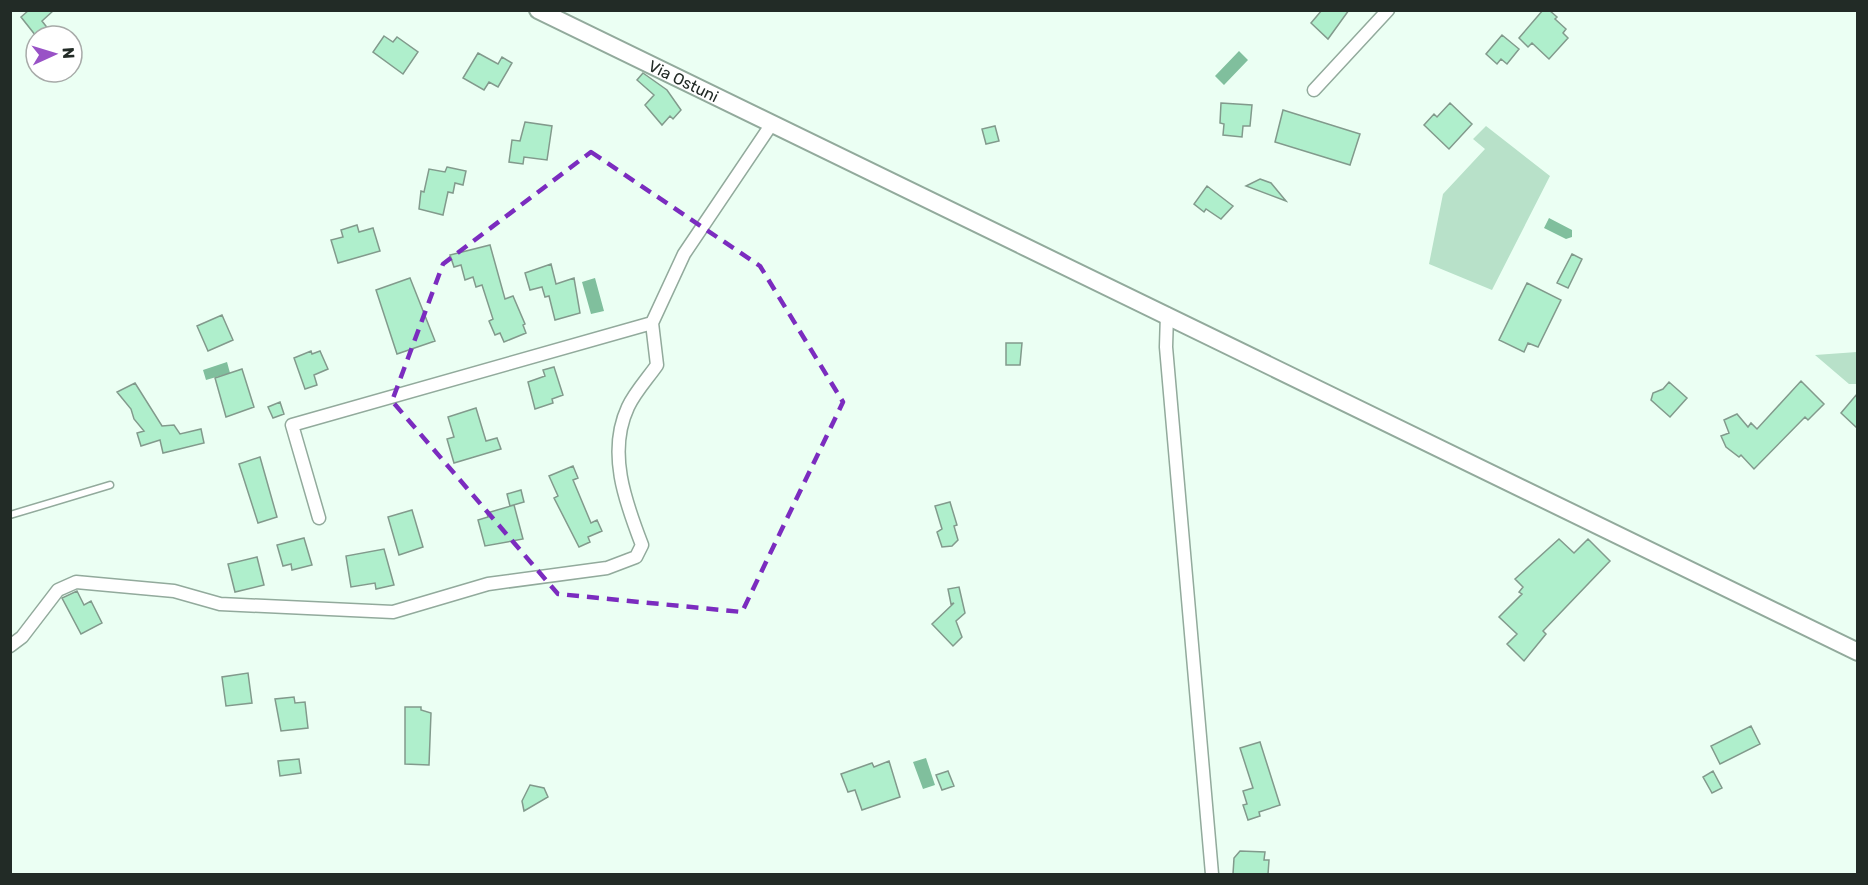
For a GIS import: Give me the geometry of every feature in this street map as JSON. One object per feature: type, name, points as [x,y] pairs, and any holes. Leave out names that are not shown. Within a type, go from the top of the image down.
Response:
[{"type":"main road","name":"Via Ostuni","points":[[538,10],[851,165],[1167,314],[1520,490],[1857,652]]},
{"type":"street","points":[[1314,90],[1388,10]]},
{"type":"street","points":[[10,646],[22,637],[58,590],[75,582],[174,591],[220,604],[393,612],[488,584],[607,568],[636,557],[642,545],[629,511],[618,466],[620,430],[628,405],[657,365],[652,323],[684,254],[771,125]]},
{"type":"street","points":[[1167,314],[1166,347],[1212,874]]},
{"type":"street","points":[[319,518],[292,425],[652,323]]},
{"type":"lane","points":[[10,515],[110,485]]},
{"type":"highlighted area","points":[[591,152],[760,266],[843,402],[742,612],[558,594],[392,401],[443,264]]},
{"type":"shaded area","points":[[1239,51],[1248,60],[1224,85],[1215,76]]},
{"type":"shaded area","points":[[1486,126],[1550,176],[1492,290],[1429,264],[1443,194],[1485,149],[1473,139]]},
{"type":"shaded area","points":[[1549,218],[1572,230],[1572,237],[1566,239],[1544,228]]},
{"type":"shaded area","points":[[595,278],[604,311],[591,314],[582,282]]},
{"type":"shaded area","points":[[1857,352],[1857,384],[1849,384],[1815,355]]},
{"type":"shaded area","points":[[227,362],[230,373],[206,380],[203,370]]},
{"type":"shaded area","points":[[926,758],[935,785],[923,789],[913,762]]},
{"type":"building","points":[[29,10],[54,10],[42,21],[44,24],[27,24],[21,17]]},
{"type":"building","points":[[1322,10],[1349,10],[1328,39],[1311,23]]},
{"type":"building","points":[[1543,10],[1549,10],[1557,17],[1555,19],[1566,29],[1563,33],[1568,38],[1549,59],[1532,43],[1528,47],[1519,38]]},
{"type":"building","points":[[1502,35],[1519,49],[1507,64],[1501,59],[1497,64],[1486,54]]},
{"type":"building","points":[[384,36],[393,42],[397,37],[418,52],[403,74],[373,52]]},
{"type":"building","points":[[478,53],[498,64],[502,57],[512,63],[498,87],[489,82],[484,90],[463,78]]},
{"type":"building","points":[[643,73],[667,90],[681,110],[673,119],[670,116],[662,125],[645,105],[654,95],[637,80]]},
{"type":"building","points":[[1221,103],[1252,105],[1250,126],[1243,126],[1242,137],[1223,135],[1224,124],[1220,123]]},
{"type":"building","points":[[1450,103],[1472,124],[1449,149],[1424,125],[1434,114],[1437,117]]},
{"type":"building","points":[[1283,110],[1360,134],[1350,165],[1275,142]]},
{"type":"building","points":[[525,122],[552,126],[547,160],[524,157],[523,164],[509,162],[512,140],[520,141]]},
{"type":"building","points":[[995,126],[999,141],[986,144],[982,129]]},
{"type":"building","points":[[447,167],[466,171],[463,185],[455,183],[453,193],[448,192],[443,215],[419,209],[421,191],[424,192],[429,169],[445,172]]},
{"type":"building","points":[[1260,179],[1271,183],[1286,201],[1246,186]]},
{"type":"building","points":[[1207,186],[1233,206],[1221,219],[1206,209],[1204,212],[1194,204]]},
{"type":"building","points":[[357,225],[359,232],[373,228],[380,251],[338,263],[331,240],[343,237],[341,230]]},
{"type":"building","points":[[490,245],[505,299],[513,296],[525,324],[523,325],[526,333],[504,342],[500,333],[495,335],[489,321],[493,319],[482,285],[476,287],[473,277],[465,280],[461,265],[454,267],[450,255]]},
{"type":"building","points":[[1572,254],[1582,259],[1568,288],[1557,283]]},
{"type":"building","points":[[551,264],[556,284],[574,278],[580,313],[555,320],[549,296],[545,297],[542,287],[530,290],[525,273]]},
{"type":"building","points":[[410,278],[435,341],[397,354],[376,290]]},
{"type":"building","points":[[1527,283],[1561,300],[1538,347],[1528,343],[1524,352],[1499,340]]},
{"type":"building","points":[[222,315],[233,340],[208,351],[197,326]]},
{"type":"building","points":[[1006,343],[1022,343],[1020,365],[1006,365]]},
{"type":"building","points":[[311,351],[312,354],[320,351],[328,369],[314,375],[317,385],[305,389],[294,358]]},
{"type":"building","points":[[554,367],[563,395],[552,399],[553,403],[535,409],[528,382],[545,376],[543,370]]},
{"type":"building","points":[[242,369],[254,407],[226,417],[215,378]]},
{"type":"building","points":[[1801,381],[1824,404],[1808,420],[1805,417],[1754,469],[1741,455],[1739,457],[1726,447],[1721,436],[1729,433],[1724,420],[1737,414],[1748,427],[1751,423],[1757,429]]},
{"type":"building","points":[[1669,382],[1687,398],[1670,417],[1651,400],[1653,393],[1663,389]]},
{"type":"building","points":[[135,383],[162,426],[174,425],[180,434],[201,429],[204,443],[163,453],[160,440],[141,446],[137,433],[144,431],[134,419],[131,409],[117,392]]},
{"type":"building","points":[[1857,394],[1857,428],[1841,413]]},
{"type":"building","points":[[280,402],[284,414],[273,418],[268,407]]},
{"type":"building","points":[[476,408],[486,441],[497,438],[501,449],[454,463],[447,439],[454,437],[448,417]]},
{"type":"building","points":[[260,457],[277,517],[258,523],[239,464]]},
{"type":"building","points":[[573,466],[578,478],[573,480],[591,523],[597,520],[602,531],[588,537],[590,542],[579,547],[554,498],[558,496],[549,476]]},
{"type":"building","points":[[521,490],[524,502],[510,506],[507,494]]},
{"type":"building","points":[[950,502],[957,525],[954,526],[958,540],[952,546],[942,547],[937,532],[942,529],[935,506]]},
{"type":"building","points":[[514,505],[523,539],[485,546],[478,520],[488,517],[487,513]]},
{"type":"building","points":[[412,510],[423,547],[399,555],[388,517]]},
{"type":"building","points":[[304,538],[312,565],[292,570],[291,564],[283,566],[277,545]]},
{"type":"building","points":[[1559,539],[1574,553],[1588,539],[1610,561],[1543,631],[1546,634],[1524,661],[1507,644],[1517,634],[1499,617],[1522,594],[1519,592],[1523,587],[1515,579]]},
{"type":"building","points":[[384,549],[394,585],[376,589],[375,583],[351,587],[346,556]]},
{"type":"building","points":[[257,557],[264,585],[235,592],[228,564]]},
{"type":"building","points":[[959,587],[965,613],[956,621],[962,637],[953,646],[932,624],[954,603],[951,604],[948,589]]},
{"type":"building","points":[[77,591],[84,605],[91,601],[102,623],[81,634],[62,598]]},
{"type":"building","points":[[248,673],[252,703],[226,706],[222,677]]},
{"type":"building","points":[[294,697],[295,703],[305,702],[308,728],[281,731],[275,699]]},
{"type":"building","points":[[405,707],[421,707],[421,710],[431,713],[429,765],[405,764]]},
{"type":"building","points":[[1751,726],[1760,744],[1720,764],[1711,746]]},
{"type":"building","points":[[1260,742],[1280,805],[1259,812],[1260,816],[1248,820],[1243,805],[1247,804],[1243,791],[1253,788],[1240,748]]},
{"type":"building","points":[[299,759],[301,773],[280,776],[278,761]]},
{"type":"building","points":[[889,761],[900,797],[862,810],[855,790],[848,792],[841,774],[872,763],[874,767]]},
{"type":"building","points":[[948,771],[954,786],[942,790],[936,775]]},
{"type":"building","points":[[1713,771],[1722,788],[1712,793],[1703,777]]},
{"type":"building","points":[[530,785],[544,788],[548,797],[524,811],[522,801]]},
{"type":"building","points":[[1240,851],[1265,852],[1264,860],[1269,860],[1268,874],[1233,874],[1234,858]]}]
